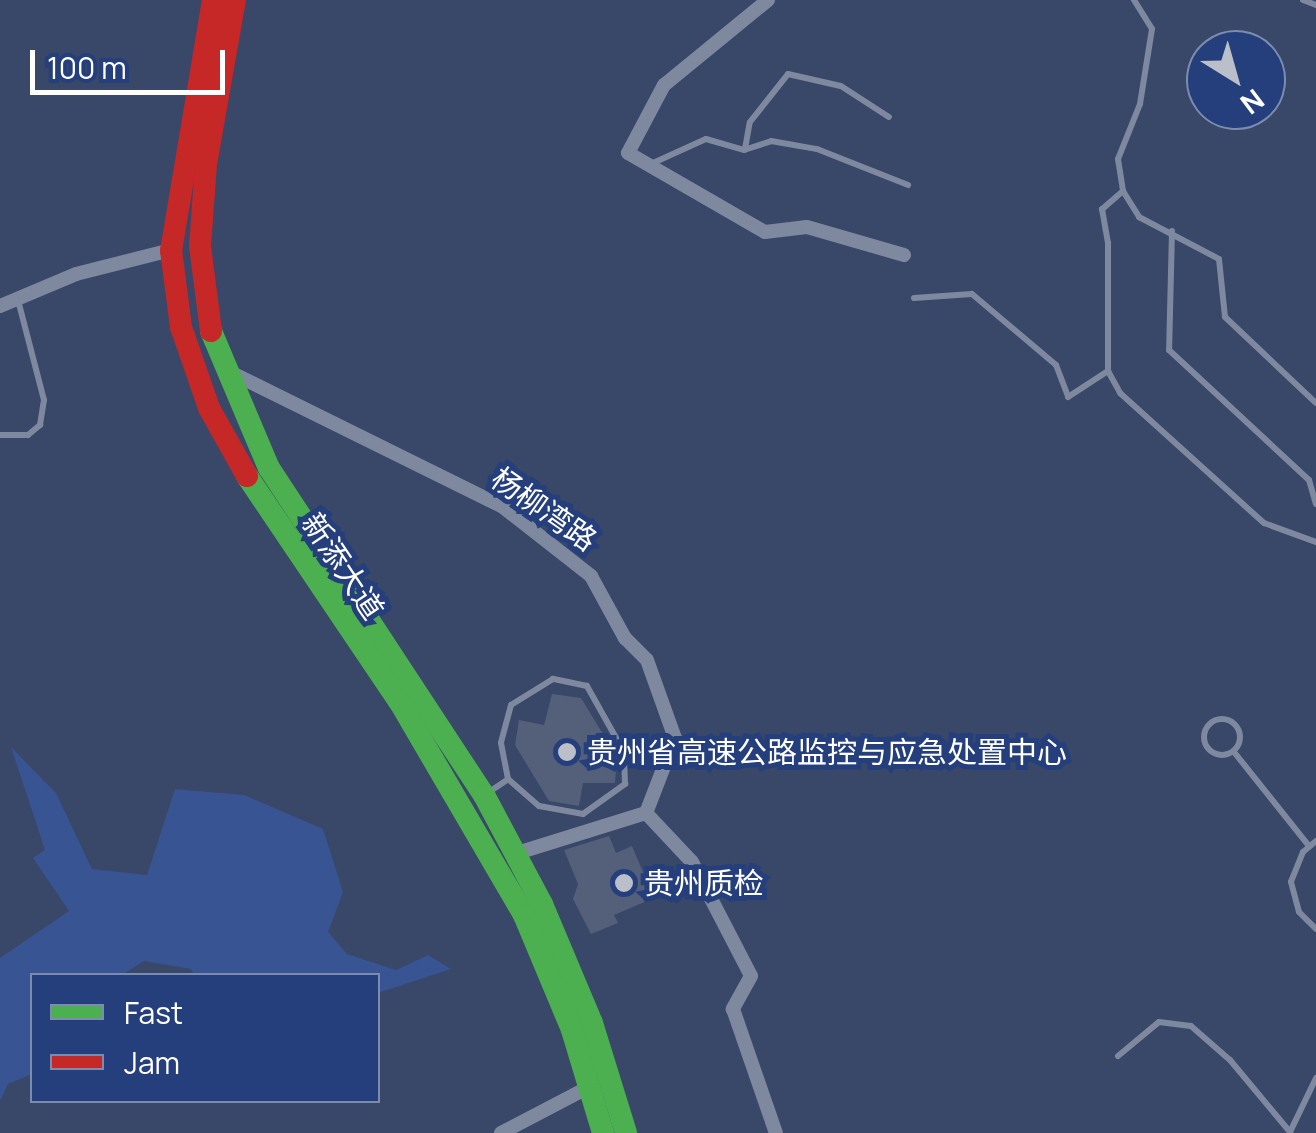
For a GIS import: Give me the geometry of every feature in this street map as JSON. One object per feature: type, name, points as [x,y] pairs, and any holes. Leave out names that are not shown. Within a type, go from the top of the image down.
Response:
[{"type":"main road","name":"新添大道","points":[[214,0],[171,250],[181,327],[210,408],[250,482],[465,806],[524,915],[603,1133]]},
{"type":"main road","name":"新添大道","points":[[235,0],[206,164],[200,246],[207,322],[223,368],[269,468],[484,795],[592,1023],[626,1133]]},
{"type":"street","points":[[768,0],[664,85],[628,153],[766,232],[807,227],[904,255]]},
{"type":"street","points":[[0,306],[76,274],[171,250]]},
{"type":"street","name":"杨柳湾路","points":[[223,368],[503,507],[591,576],[625,638],[647,660],[674,738],[646,814]]},
{"type":"street","points":[[514,854],[646,814],[692,862],[751,976],[733,1009],[776,1133]]},
{"type":"street","points":[[501,1133],[589,1087]]},
{"type":"lane","points":[[1134,0],[1152,30],[1140,104],[1118,159],[1123,191],[1139,217],[1219,259],[1225,317],[1316,403]]},
{"type":"lane","points":[[1303,0],[1316,5]]},
{"type":"lane","points":[[744,150],[750,122],[788,74],[841,86],[889,117]]},
{"type":"lane","points":[[648,166],[706,139],[744,150],[771,141],[817,149],[908,185]]},
{"type":"lane","points":[[1123,191],[1102,209],[1108,243],[1108,370],[1143,414],[1264,522],[1316,542]]},
{"type":"lane","points":[[1172,231],[1169,350],[1309,480],[1316,504]]},
{"type":"lane","points":[[914,298],[972,294],[1056,365],[1068,397],[1108,370]]},
{"type":"lane","points":[[0,435],[28,435],[40,425],[44,400],[18,299]]},
{"type":"lane","points":[[553,679],[586,686],[624,752],[625,784],[583,814],[538,806],[508,779],[501,743],[511,705],[553,679]]},
{"type":"lane","points":[[1234,752],[1240,742],[1236,726],[1226,719],[1210,724],[1204,735],[1210,751],[1234,752],[1312,844],[1291,882],[1299,912],[1316,928]]},
{"type":"lane","points":[[484,795],[508,779]]},
{"type":"lane","points":[[1118,1056],[1158,1022],[1191,1026],[1230,1060],[1290,1132],[1316,1078]]},
{"type":"shaded area","points":[[11,747],[56,793],[92,869],[147,875],[175,789],[244,795],[323,829],[343,892],[328,932],[347,954],[396,970],[428,955],[451,969],[380,992],[380,973],[193,973],[191,969],[144,961],[125,973],[30,973],[30,1075],[8,1084],[0,1101],[0,958],[69,911],[33,858],[45,850]]},
{"type":"building","name":"贵州省高速公路监控与应急处置中心","points":[[552,694],[581,698],[617,757],[615,783],[583,783],[579,806],[549,801],[515,745],[519,720],[544,725]]},
{"type":"building","name":"贵州质检","points":[[609,836],[616,853],[632,846],[654,898],[614,915],[618,923],[591,934],[573,899],[578,884],[564,850]]},
{"type":"traffic: fast","points":[[211,331],[269,468],[484,795],[542,904],[592,1023],[626,1133]]},
{"type":"traffic: fast","points":[[247,476],[399,701],[524,915],[572,1030],[603,1133]]},
{"type":"traffic: jam","points":[[213,0],[171,250],[181,327],[209,408],[247,476]]},
{"type":"traffic: jam","points":[[211,331],[200,246],[206,164],[235,0]]},
{"type":"place","name":"贵州省高速公路监控与应急处置中心","points":[[567,752]]},
{"type":"place","name":"贵州质检","points":[[624,883]]}]
